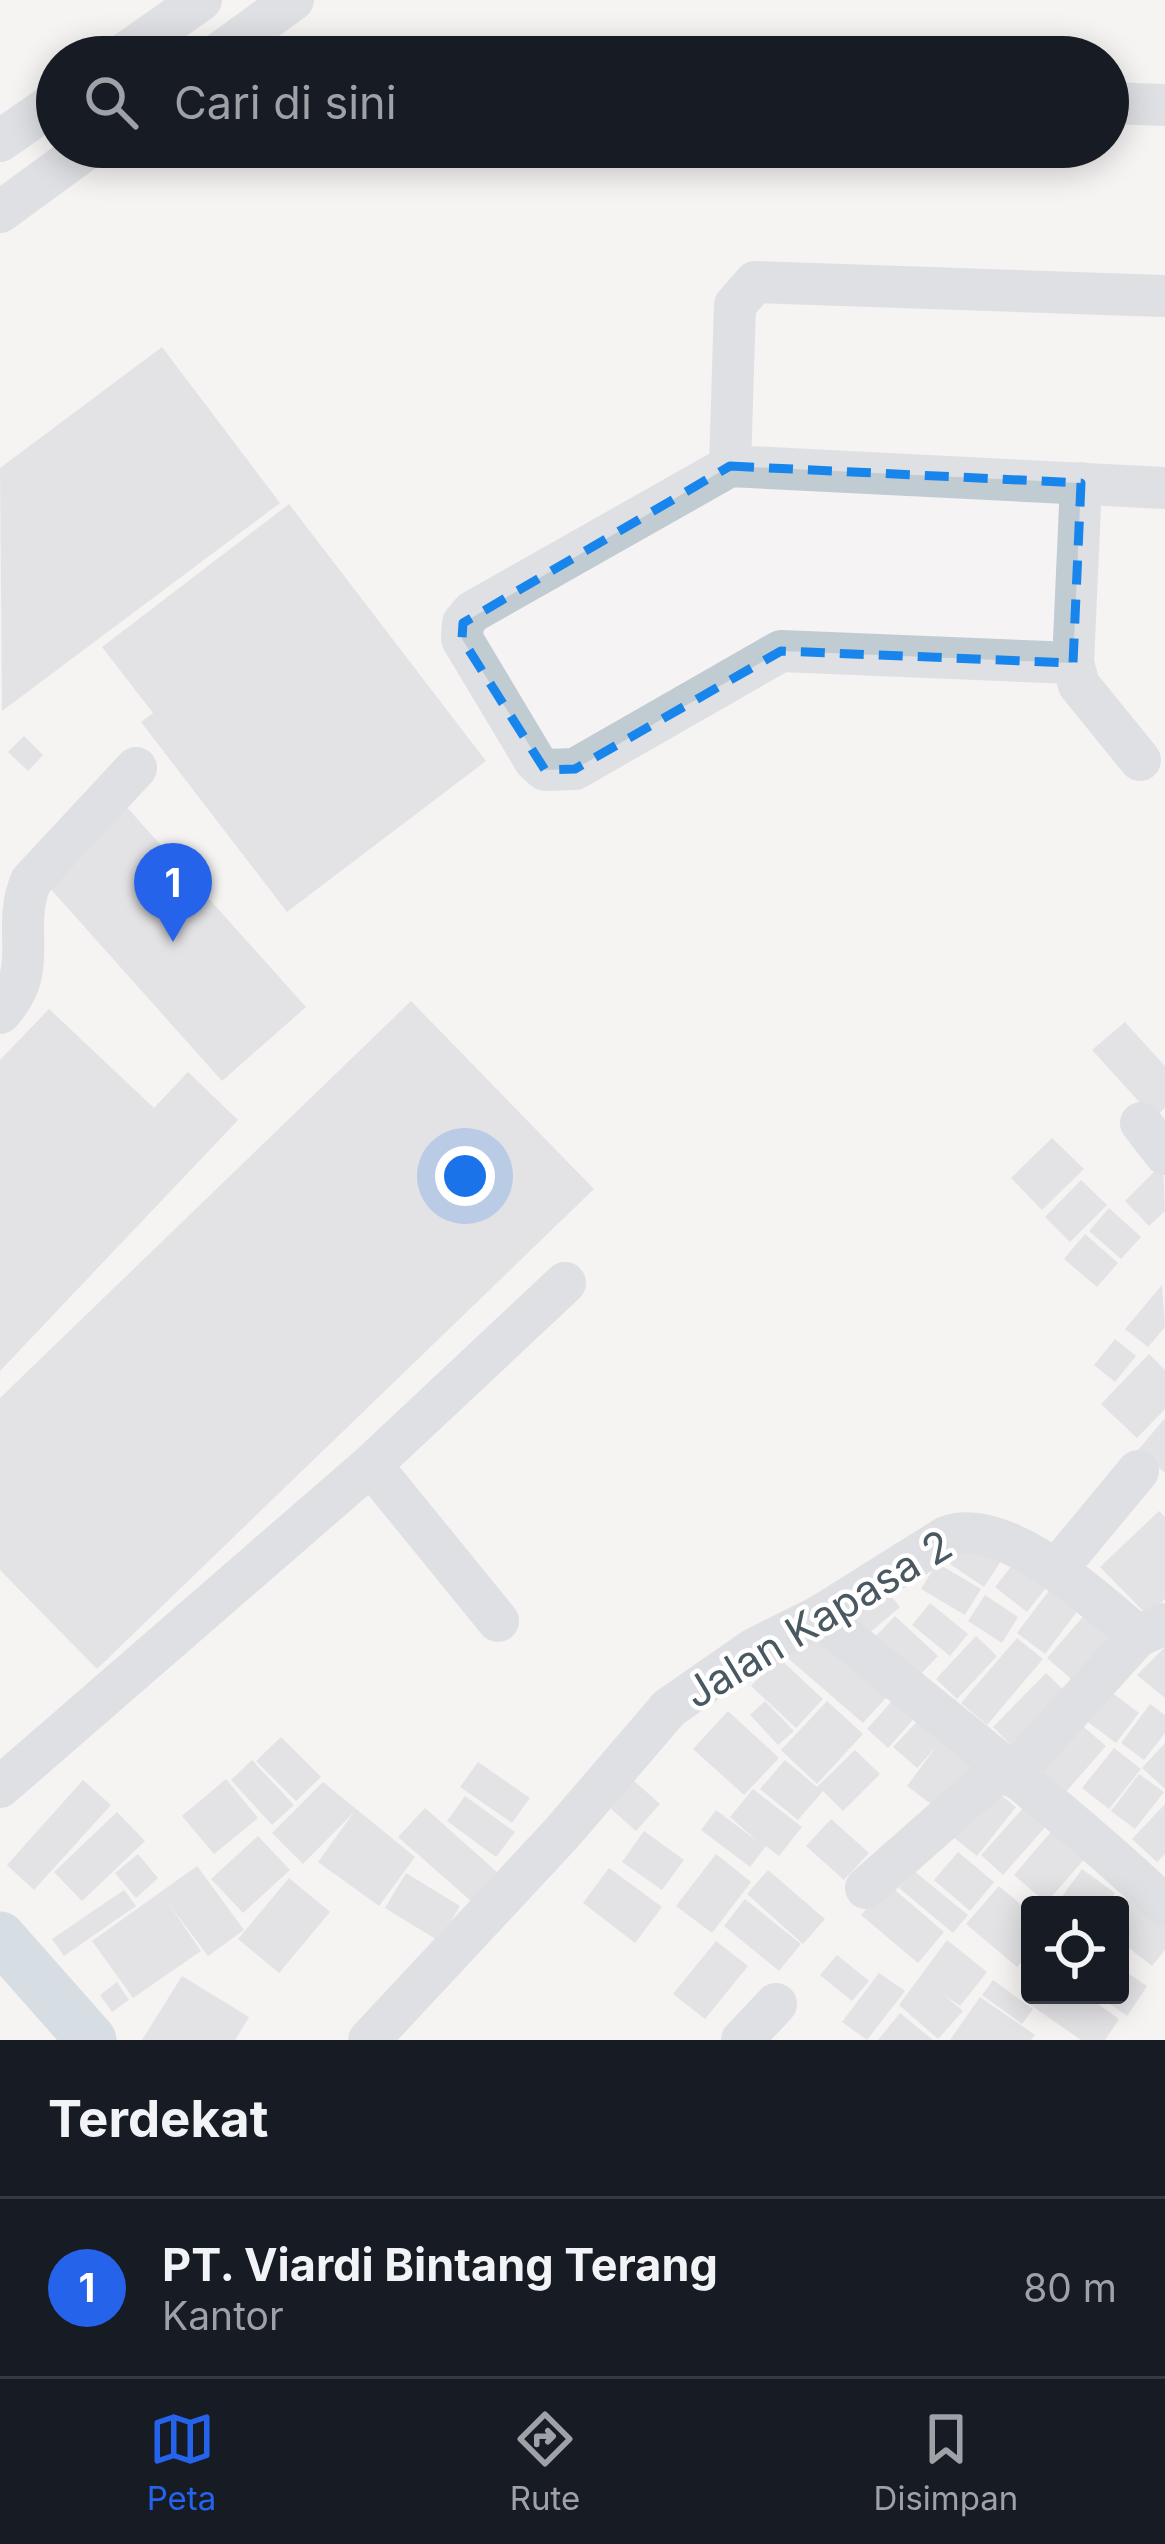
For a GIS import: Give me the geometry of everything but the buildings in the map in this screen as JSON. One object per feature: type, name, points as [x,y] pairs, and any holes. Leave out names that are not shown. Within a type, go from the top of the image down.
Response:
[{"type":"main road","points":[[0,1937],[91,2040]]},
{"type":"street","points":[[150,36],[201,0]]},
{"type":"street","points":[[243,36],[293,0]]},
{"type":"street","points":[[1129,103],[1165,104]]},
{"type":"street","points":[[0,141],[36,116]]},
{"type":"street","points":[[0,212],[60,168]]},
{"type":"street","points":[[730,466],[735,304],[755,282],[1165,296]]},
{"type":"street","points":[[1073,663],[781,650],[575,769],[545,770],[462,639],[463,623],[472,612],[730,466],[1165,488]]},
{"type":"street","points":[[1081,483],[1073,663],[1079,685],[1140,760]]},
{"type":"street","points":[[0,1013],[26,968],[21,904],[31,881],[136,768]]},
{"type":"street","points":[[0,1787],[371,1465],[565,1283]]},
{"type":"street","points":[[371,1465],[498,1621]]},
{"type":"street","points":[[1056,1570],[1138,1471]]},
{"type":"street","name":"Jalan Kapasa 2","points":[[369,2040],[561,1834],[669,1708],[754,1648],[820,1616],[963,1530],[986,1535],[1056,1570],[1151,1630]]},
{"type":"street","points":[[820,1616],[1006,1773],[1075,1821],[1165,1906]]},
{"type":"street","points":[[866,1888],[1006,1773],[1151,1630]]},
{"type":"street","points":[[742,2040],[776,2004]]},
{"type":"highlighted area","points":[[730,466],[1081,483],[1073,663],[781,651],[575,769],[545,770],[462,639],[463,623]]},
{"type":"place","name":"PT. Viardi Bintang Terang","points":[[173,942]]}]
